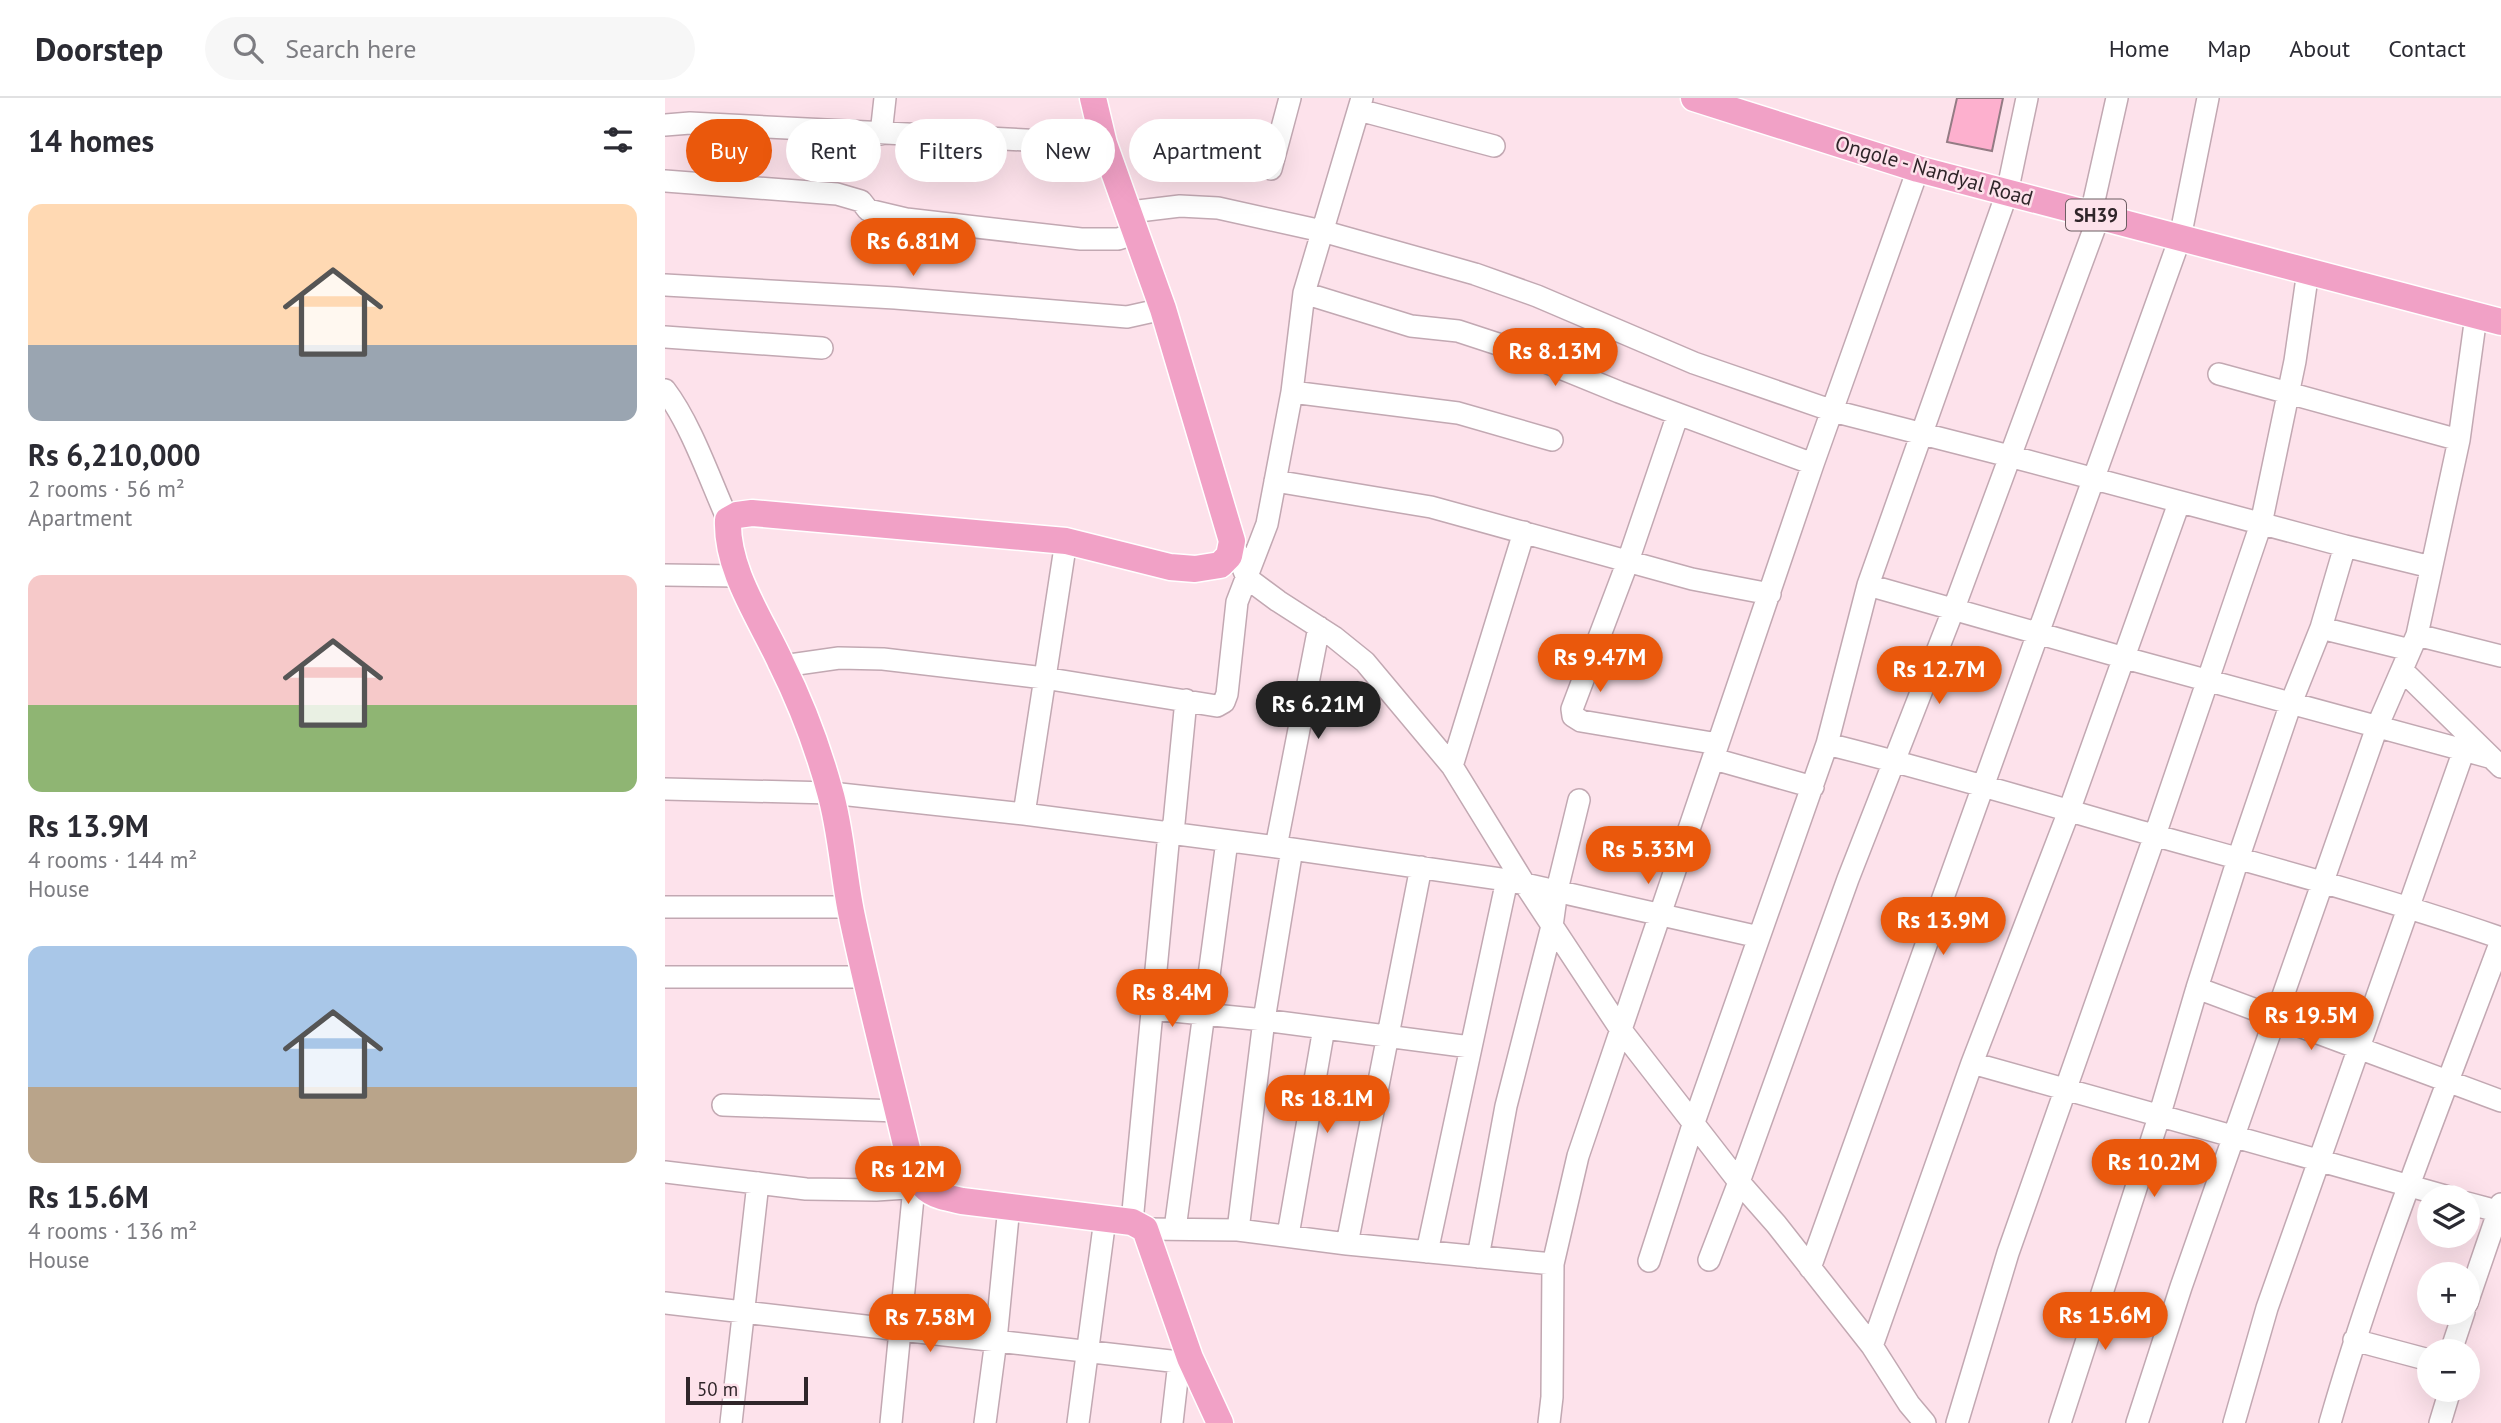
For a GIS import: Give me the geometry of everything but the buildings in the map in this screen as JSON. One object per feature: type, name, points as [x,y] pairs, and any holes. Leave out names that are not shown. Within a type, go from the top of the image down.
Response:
[{"type":"main road","points":[[1093,98],[1098,119]]},
{"type":"main road","name":"Ongole - Nandyal Road","points":[[1694,98],[1918,169],[2489,319]]},
{"type":"main road","points":[[1115,174],[1163,309],[1232,541],[1229,556],[1220,565],[1195,569],[1170,567],[1066,541],[752,513],[737,514],[728,520],[727,535],[739,576],[783,666],[831,793],[865,977],[918,1187],[937,1196],[962,1202],[1105,1219],[1138,1226],[1185,1360],[1220,1423]]},
{"type":"street","points":[[885,98],[881,134],[1021,140]]},
{"type":"street","points":[[1284,119],[1290,98]]},
{"type":"street","points":[[1649,1261],[1693,1125],[1827,744],[1868,585],[2007,192],[2027,98]]},
{"type":"street","points":[[1709,1260],[1848,878],[1954,608],[2095,215],[2117,98]]},
{"type":"street","points":[[1810,1268],[2180,238],[2208,98]]},
{"type":"street","points":[[783,666],[839,658],[883,659],[1044,678],[1217,706],[1224,702],[1237,602],[1267,524],[1292,392],[1304,292],[1360,104],[1494,146]]},
{"type":"street","points":[[665,125],[691,123],[786,128]]},
{"type":"street","points":[[1549,1423],[1552,1396],[1553,1264],[1578,1156],[1813,464],[1918,169]]},
{"type":"street","points":[[665,181],[837,194],[861,201],[867,210],[907,219],[1081,239],[1118,239],[1133,223],[1180,206],[1218,208],[1322,231],[1487,278],[1537,296],[1694,363],[1833,411],[2345,547],[2431,567]]},
{"type":"street","points":[[1957,1423],[2008,1253],[2063,1090],[2155,835],[2261,524],[2295,361],[2308,271]]},
{"type":"street","points":[[665,285],[895,298],[1127,317],[1163,309]]},
{"type":"street","points":[[1304,292],[1411,326],[1458,331],[1516,350],[1813,464]]},
{"type":"street","points":[[2137,1423],[2181,1287],[2377,727],[2414,642],[2489,319]]},
{"type":"street","points":[[665,337],[823,348]]},
{"type":"street","points":[[2219,374],[2459,440]]},
{"type":"street","points":[[665,390],[673,400],[694,443],[728,520]]},
{"type":"street","points":[[1292,392],[1458,413],[1552,440]]},
{"type":"street","points":[[1678,414],[1628,561],[1572,709],[1573,716],[1581,721],[1716,752],[1813,787]]},
{"type":"street","points":[[1275,481],[1431,507],[1692,579],[1770,594]]},
{"type":"street","points":[[1872,1346],[1972,1063],[2069,811],[2179,503]]},
{"type":"street","points":[[1452,766],[1524,532]]},
{"type":"street","points":[[1024,814],[1066,541]]},
{"type":"street","points":[[1232,541],[1247,578],[1334,637],[1365,662],[1452,766],[1516,882],[1552,926],[1621,1030],[1693,1125],[1872,1346],[1909,1404],[1925,1423]]},
{"type":"street","points":[[2060,1423],[2159,1117],[2238,859],[2291,703],[2321,628],[2345,547]]},
{"type":"street","points":[[665,575],[739,576]]},
{"type":"street","points":[[1868,585],[2464,750],[2495,762]]},
{"type":"street","points":[[1238,1230],[1284,848],[1319,627]]},
{"type":"street","points":[[2321,628],[2501,656]]},
{"type":"street","points":[[2402,670],[2495,762]]},
{"type":"street","points":[[1186,700],[1174,823],[1169,833],[1153,1009],[1138,1226],[1238,1230],[1347,1244],[1553,1264]]},
{"type":"street","points":[[1827,744],[1983,784],[2069,811],[2408,906],[2501,939],[2354,1340],[2330,1423]]},
{"type":"street","points":[[2234,1423],[2267,1308],[2464,750]]},
{"type":"street","points":[[665,789],[831,793],[1024,814],[1284,848],[1516,882],[1759,937]]},
{"type":"street","points":[[1478,1257],[1506,1106],[1552,926],[1557,890],[1579,800]]},
{"type":"street","points":[[1175,1229],[1227,841]]},
{"type":"street","points":[[1347,1244],[1421,867]]},
{"type":"street","points":[[1426,1252],[1470,1047],[1516,882]]},
{"type":"street","points":[[665,907],[850,907]]},
{"type":"street","points":[[665,977],[865,977]]},
{"type":"street","points":[[2197,988],[2501,1101]]},
{"type":"street","points":[[1153,1009],[1264,1020],[1470,1047]]},
{"type":"street","points":[[1288,1235],[1324,1028]]},
{"type":"street","points":[[1972,1063],[2417,1187]]},
{"type":"street","points":[[723,1105],[898,1111]]},
{"type":"street","points":[[665,1172],[806,1189],[876,1190],[918,1187],[891,1423]]},
{"type":"street","points":[[731,1423],[758,1183]]},
{"type":"street","points":[[2480,1205],[2500,1209],[2480,1266]]},
{"type":"street","points":[[985,1423],[1009,1206]]},
{"type":"street","points":[[1078,1423],[1105,1219]]},
{"type":"street","points":[[665,1303],[996,1340],[1087,1353],[1185,1360],[1172,1423]]},
{"type":"street","points":[[2354,1340],[2417,1357]]},
{"type":"street","points":[[2441,1423],[2447,1402]]}]
